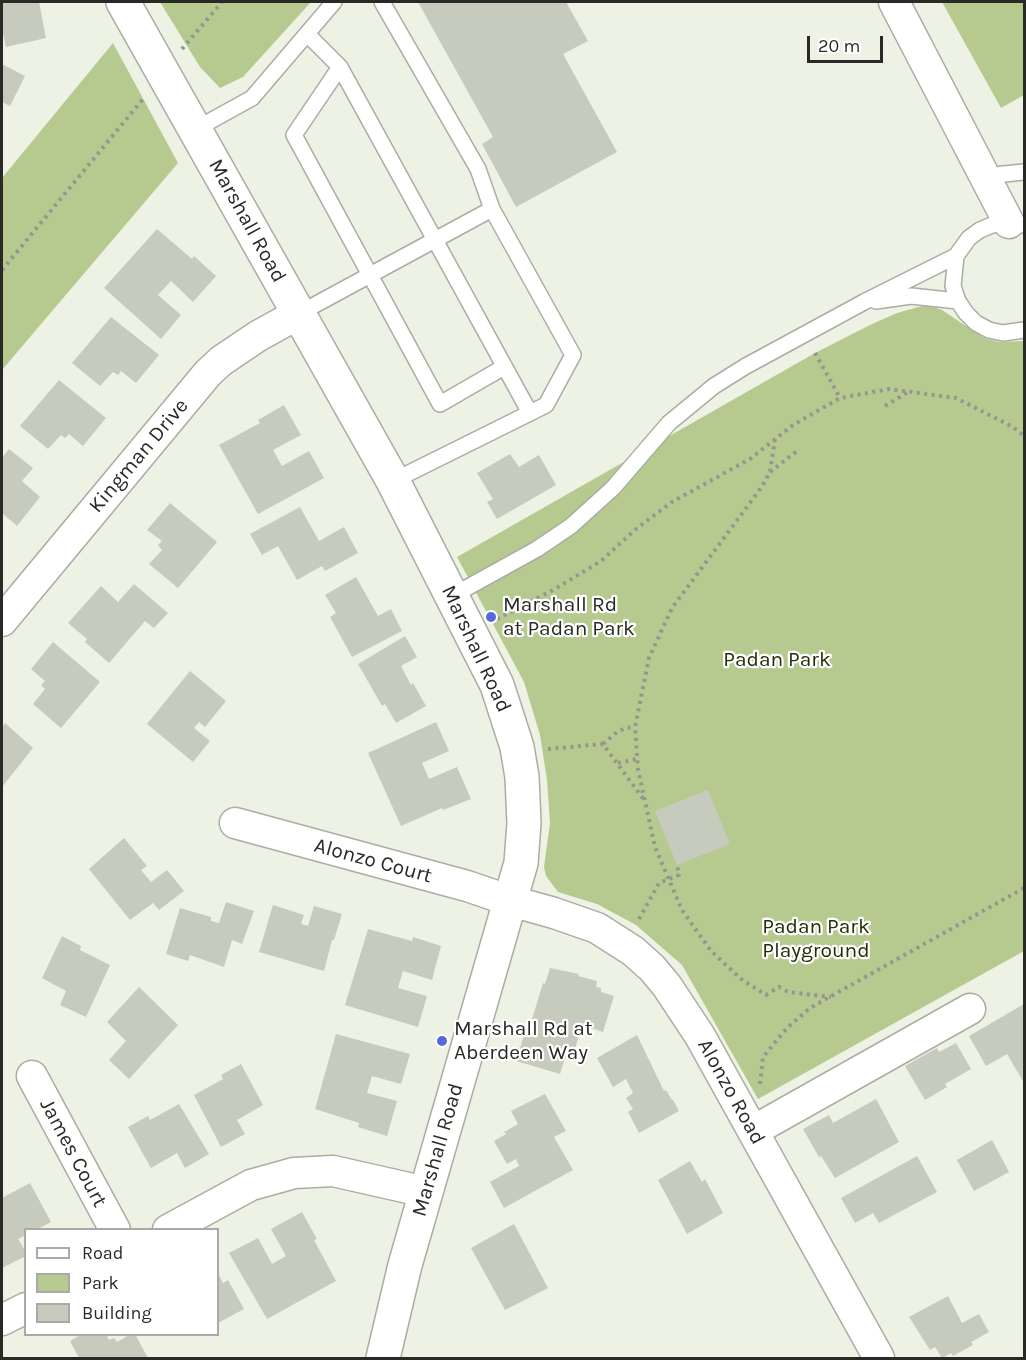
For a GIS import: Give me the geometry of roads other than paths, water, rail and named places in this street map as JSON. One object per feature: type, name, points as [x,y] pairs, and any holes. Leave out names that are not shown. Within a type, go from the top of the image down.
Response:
[{"type":"street","name":"Marshall Road","points":[[123,2],[393,481],[497,686],[517,747],[522,777],[524,823],[520,862],[511,901],[405,1265],[383,1359]]},
{"type":"street","points":[[894,2],[984,176],[1017,224]]},
{"type":"street","name":"Kingman Drive","points":[[2,621],[208,373],[221,361],[258,336],[298,314]]},
{"type":"street","name":"Alonzo Court","points":[[235,824],[467,886],[511,901]]},
{"type":"street","name":"Alonzo Road","points":[[511,901],[562,915],[597,928],[633,951],[652,968],[679,1003],[761,1126],[879,1359]]},
{"type":"street","points":[[761,1126],[969,1009]]},
{"type":"street","name":"James Court","points":[[32,1076],[114,1228]]},
{"type":"street","points":[[172,1228],[250,1185],[294,1173],[333,1171],[426,1192]]},
{"type":"street","points":[[2,1320],[24,1309]]},
{"type":"lane","points":[[196,129],[252,98],[334,2]]},
{"type":"lane","points":[[382,2],[478,169],[492,209],[573,356],[546,405],[393,481]]},
{"type":"lane","points":[[307,34],[340,67],[530,413]]},
{"type":"lane","points":[[340,67],[294,135],[440,404],[504,367]]},
{"type":"lane","points":[[984,176],[1024,172]]},
{"type":"lane","points":[[298,314],[492,209]]},
{"type":"lane","points":[[452,596],[537,549],[571,526],[613,488],[669,423],[714,386],[864,302],[956,256],[969,238],[980,230],[992,225],[1017,224]]},
{"type":"lane","points":[[956,256],[953,286],[958,301],[966,313],[976,323],[989,330],[1003,333],[1024,330]]},
{"type":"lane","points":[[864,302],[911,296],[958,301]]},
{"type":"place","name":"Marshall Rd at Padan Park","points":[[491,617]]},
{"type":"place","name":"Marshall Rd at Aberdeen Way","points":[[442,1041]]},
{"type":"park label","name":"Padan Park","points":[[777,660]]},
{"type":"park label","name":"Padan Park Playground","points":[[816,939]]}]
